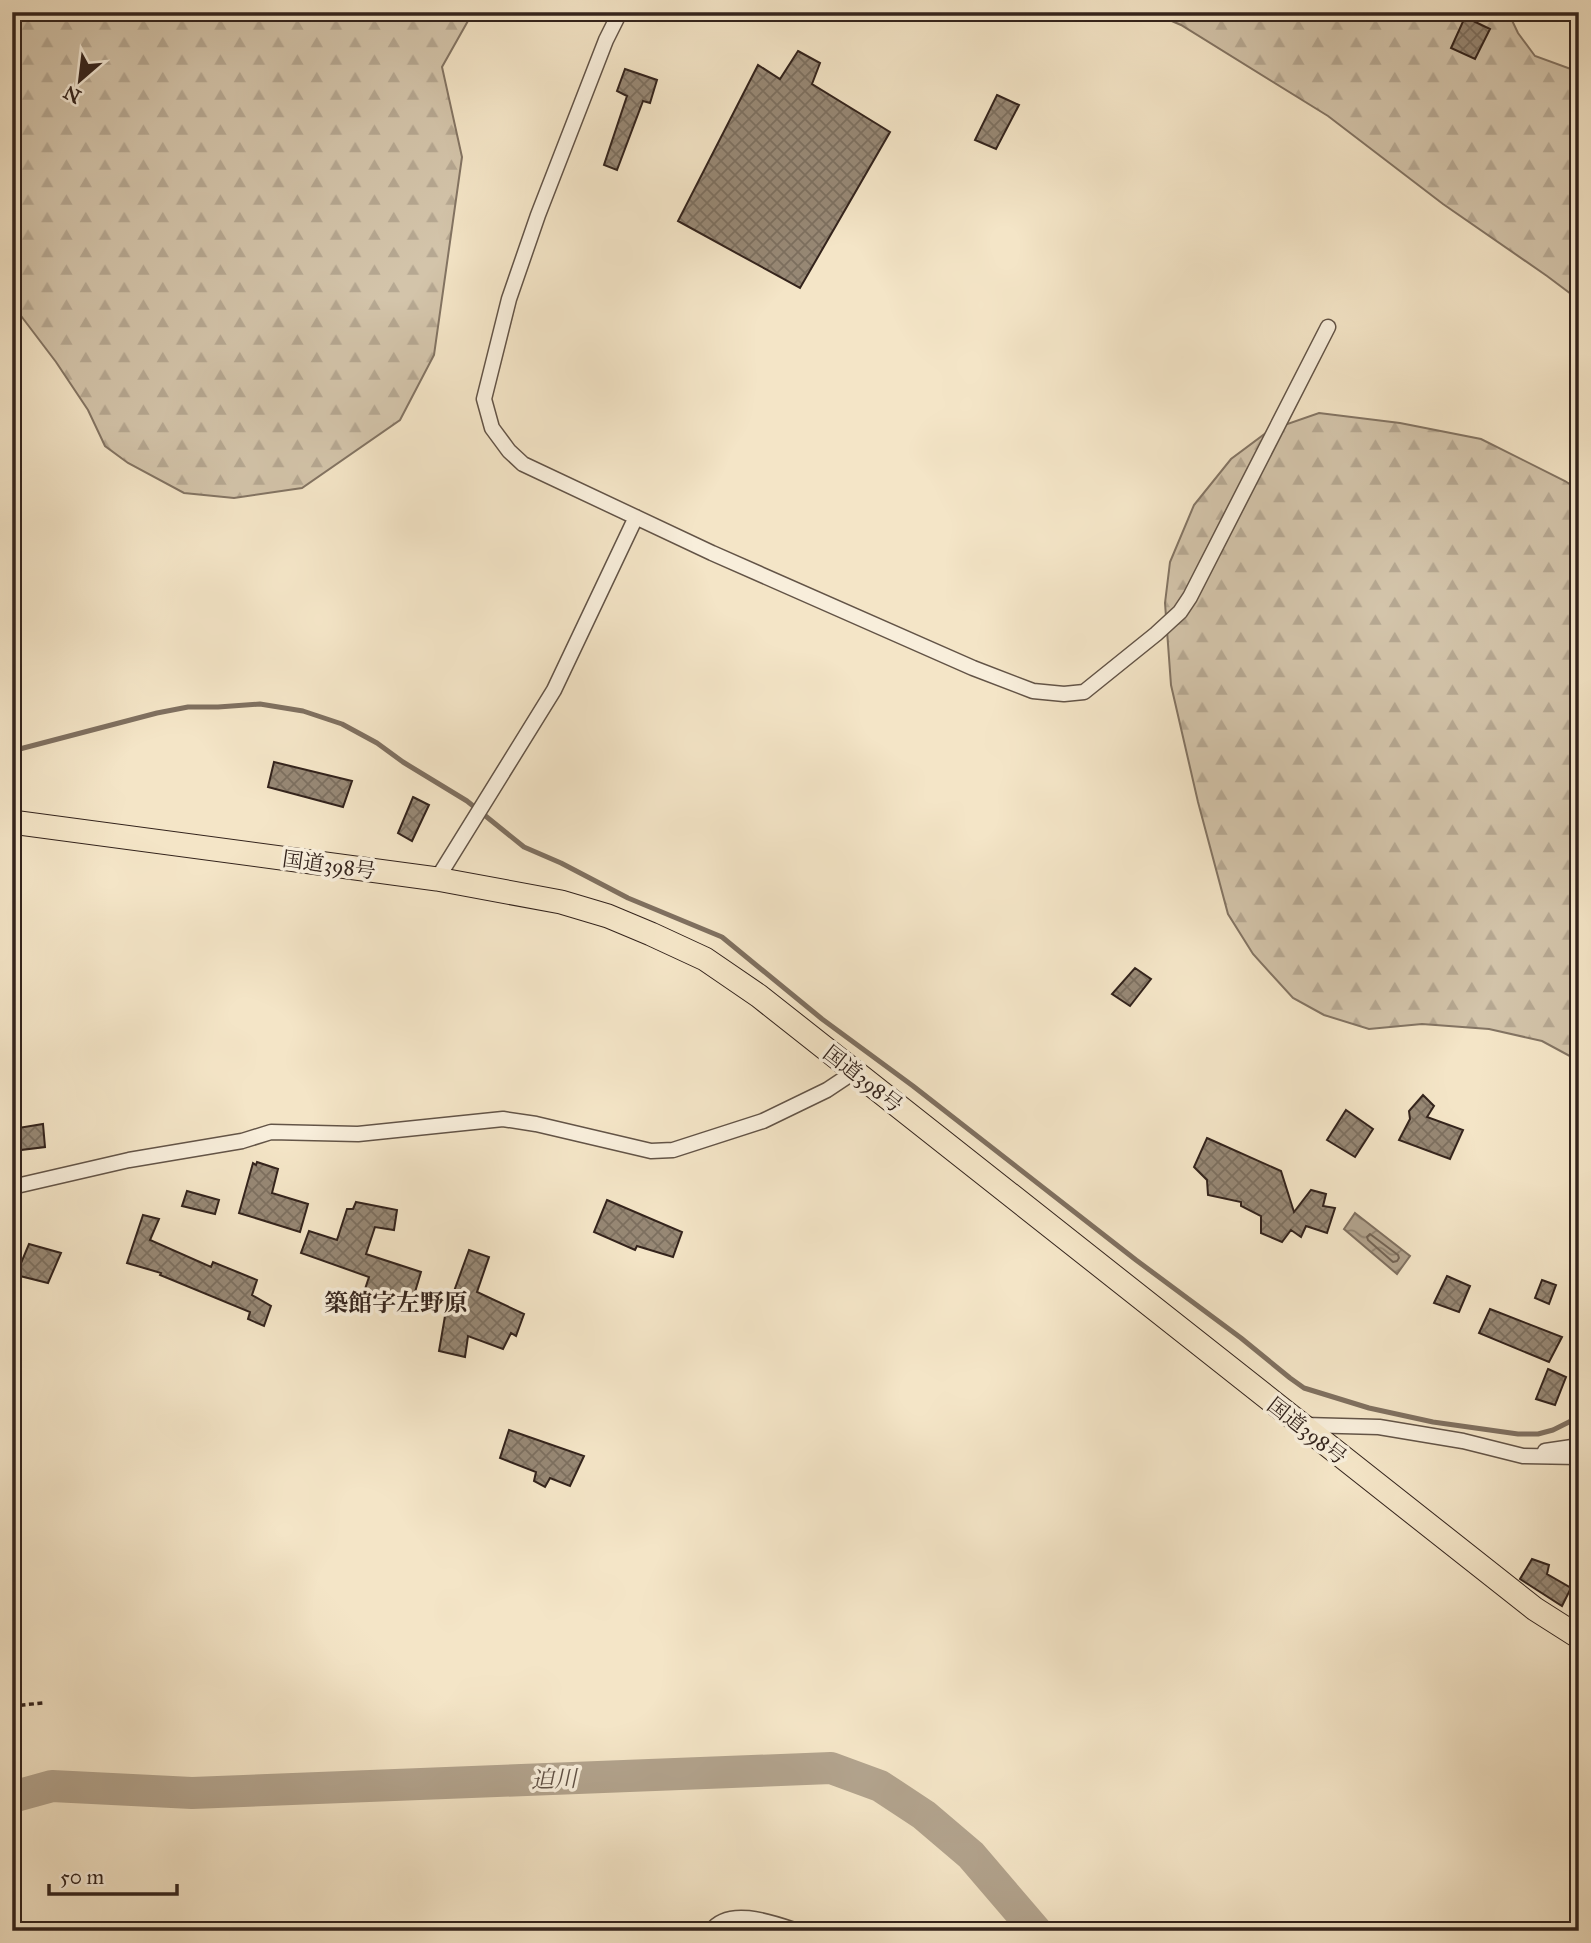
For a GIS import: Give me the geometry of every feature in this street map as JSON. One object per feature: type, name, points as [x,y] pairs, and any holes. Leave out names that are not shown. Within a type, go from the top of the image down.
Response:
[{"type":"highway","name":"国道398号","points":[[12,822],[437,879],[561,902],[608,916],[705,959],[759,996],[1535,1609],[1579,1637]]},
{"type":"street","points":[[620,12],[606,40],[529,239],[509,299],[484,399],[492,428],[509,451],[523,464],[712,553],[1033,691],[1064,694],[1084,692],[1156,634],[1180,611],[1190,597],[1328,327]]},
{"type":"street","points":[[437,879],[554,690],[636,517]]},
{"type":"street","points":[[12,1187],[130,1160],[242,1141],[271,1132],[358,1134],[503,1119],[651,1151],[673,1150],[763,1121],[827,1090],[854,1072]]},
{"type":"street","points":[[1300,1425],[1379,1427],[1464,1441],[1523,1456],[1579,1457]]},
{"type":"street","points":[[1523,1456],[1579,1446]]},
{"type":"street","points":[[711,1931],[723,1921],[746,1918],[760,1919],[797,1931]]},
{"type":"path","points":[[12,1706],[43,1703]]},
{"type":"green space","points":[[12,12],[473,12],[442,67],[462,157],[434,355],[400,420],[302,488],[234,498],[184,493],[128,463],[105,446],[88,410],[12,304]]},
{"type":"green space","points":[[1151,12],[1508,12],[1518,33],[1535,56],[1579,72],[1579,300],[1443,204],[1328,116],[1181,25]]},
{"type":"green space","points":[[1319,413],[1400,423],[1481,439],[1579,490],[1579,1061],[1542,1041],[1489,1029],[1422,1024],[1369,1029],[1324,1015],[1293,998],[1253,954],[1228,914],[1171,685],[1165,603],[1170,562],[1194,505],[1231,459],[1270,430]]},
{"type":"water","points":[[1355,1213],[1410,1256],[1397,1274],[1344,1229]]},
{"type":"building","points":[[1465,17],[1490,29],[1475,59],[1451,48]]},
{"type":"building","points":[[798,51],[820,63],[812,84],[890,132],[800,288],[678,221],[758,65],[780,79]]},
{"type":"building","points":[[625,69],[657,80],[650,103],[643,101],[617,170],[604,165],[627,96],[617,91]]},
{"type":"building","points":[[997,95],[1019,105],[996,149],[975,140]]},
{"type":"building","points":[[274,762],[352,781],[343,807],[268,787]]},
{"type":"building","points":[[413,797],[429,805],[412,841],[398,833]]},
{"type":"building","points":[[1135,968],[1151,979],[1130,1006],[1112,994]]},
{"type":"building","points":[[1423,1095],[1434,1106],[1427,1117],[1463,1130],[1450,1159],[1399,1140],[1410,1119],[1409,1111]]},
{"type":"building","points":[[1346,1110],[1373,1129],[1355,1157],[1327,1140]]},
{"type":"building","points":[[43,1124],[45,1147],[12,1151],[12,1129]]},
{"type":"building","points":[[1207,1138],[1281,1171],[1294,1212],[1311,1190],[1326,1194],[1323,1206],[1335,1208],[1327,1233],[1306,1226],[1301,1237],[1291,1230],[1282,1242],[1261,1233],[1261,1216],[1241,1206],[1241,1202],[1208,1195],[1207,1180],[1194,1167]]},
{"type":"building","points":[[257,1162],[278,1169],[272,1193],[308,1204],[300,1232],[239,1213],[253,1163],[256,1165]]},
{"type":"building","points":[[187,1191],[219,1200],[215,1214],[182,1206]]},
{"type":"building","points":[[607,1200],[682,1232],[673,1257],[637,1246],[635,1250],[594,1232]]},
{"type":"building","points":[[356,1202],[397,1210],[394,1230],[375,1227],[366,1254],[421,1272],[412,1302],[365,1289],[369,1277],[301,1253],[309,1231],[337,1240],[347,1209],[353,1209]]},
{"type":"building","points":[[143,1215],[159,1219],[150,1240],[211,1267],[213,1262],[257,1280],[252,1295],[271,1306],[264,1326],[248,1319],[250,1312],[160,1275],[161,1273],[127,1263]]},
{"type":"building","points":[[29,1244],[61,1253],[48,1283],[16,1275]]},
{"type":"building","points":[[469,1250],[489,1257],[477,1292],[524,1314],[516,1336],[511,1333],[503,1349],[468,1336],[465,1357],[439,1351],[445,1316]]},
{"type":"building","points":[[1447,1276],[1470,1286],[1459,1312],[1434,1303]]},
{"type":"building","points":[[1542,1280],[1556,1285],[1549,1304],[1535,1298]]},
{"type":"building","points":[[1490,1309],[1562,1337],[1549,1362],[1479,1333]]},
{"type":"building","points":[[1548,1369],[1566,1377],[1555,1405],[1536,1399]]},
{"type":"building","points":[[509,1430],[584,1456],[570,1486],[550,1478],[545,1487],[534,1481],[536,1472],[500,1458]]},
{"type":"building","points":[[1532,1559],[1549,1565],[1547,1574],[1571,1588],[1562,1606],[1520,1579]]},
{"type":"waterway","points":[[12,751],[188,707],[260,704],[303,711],[342,724],[377,743],[467,801],[524,847],[628,898],[722,937],[822,1019],[913,1086],[1304,1388],[1369,1408],[1433,1422],[1518,1434],[1538,1434],[1553,1430],[1579,1417]]},
{"type":"waterway","name":"迫川","points":[[12,1797],[52,1786],[192,1793],[831,1768],[880,1786],[924,1815],[971,1855],[1036,1931]]},
{"type":"district","name":"築館字左野原","points":[[396,1303]]}]
